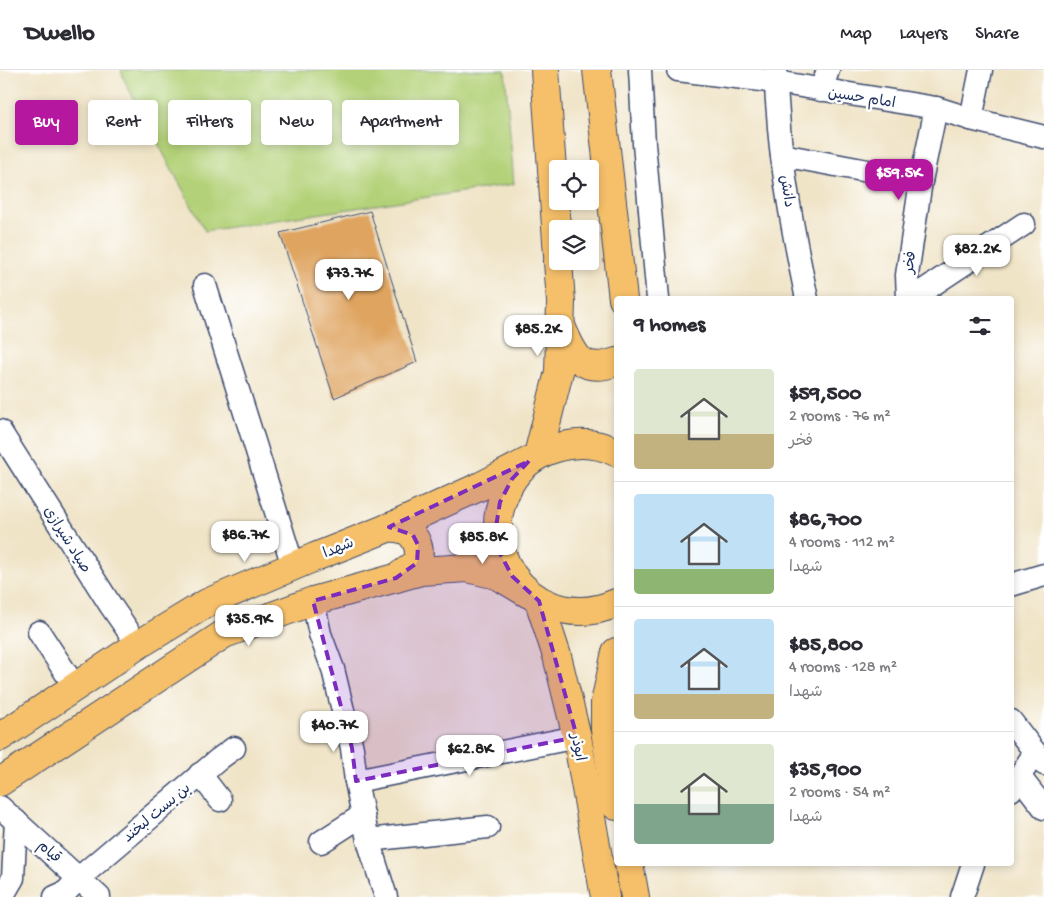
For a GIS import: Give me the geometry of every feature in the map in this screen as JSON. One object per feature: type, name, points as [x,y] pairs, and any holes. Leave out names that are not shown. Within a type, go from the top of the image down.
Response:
[{"type":"main road","points":[[545,70],[556,220]]},
{"type":"main road","points":[[597,70],[623,296]]},
{"type":"main road","points":[[534,598],[512,576],[500,553],[496,527],[500,502],[512,479],[533,458],[559,372],[561,302],[559,270]]},
{"type":"main road","points":[[560,324],[573,352],[582,362],[595,366],[606,366],[614,363]]},
{"type":"main road","name":"شهدا","points":[[0,737],[138,645],[207,603],[400,523],[481,486],[559,446],[583,443],[606,447],[614,451]]},
{"type":"main road","points":[[389,526],[405,530],[413,535],[418,545],[419,557],[416,563],[396,578]]},
{"type":"main road","points":[[0,782],[224,634],[313,601],[421,571],[466,568],[497,575],[534,598],[560,609],[582,612],[604,609],[614,605]]},
{"type":"main road","name":"ابوذر","points":[[534,598],[557,656],[577,737],[606,800]]},
{"type":"main road","name":"ابوذر","points":[[605,897],[605,729],[614,669]]},
{"type":"main road","points":[[629,866],[636,897]]},
{"type":"street","points":[[640,70],[645,154],[658,296]]},
{"type":"street","name":"امام حسین","points":[[678,70],[825,80],[1044,137]]},
{"type":"street","points":[[971,119],[981,70]]},
{"type":"street","name":"دانش","points":[[776,76],[782,156],[806,296]]},
{"type":"street","name":"فخر","points":[[909,296],[907,275],[921,181],[936,108]]},
{"type":"street","points":[[782,156],[921,181]]},
{"type":"street","points":[[914,296],[1024,224]]},
{"type":"street","points":[[204,285],[293,566]]},
{"type":"street","name":"صیاد شیرازی","points":[[0,431],[111,606],[138,645]]},
{"type":"street","points":[[1014,584],[1044,575]]},
{"type":"street","points":[[313,601],[320,634],[333,669],[352,748],[356,781],[368,840],[386,897]]},
{"type":"street","points":[[39,632],[75,687]]},
{"type":"street","points":[[1014,725],[1040,758],[1015,783],[1044,808]]},
{"type":"street","points":[[356,781],[577,737]]},
{"type":"street","name":"بن بست لبخند","points":[[55,897],[66,892],[91,891],[200,774],[234,748]]},
{"type":"street","points":[[200,774],[220,800]]},
{"type":"street","points":[[2,897],[13,878],[8,814]]},
{"type":"street","name":"قیام","points":[[8,814],[91,891]]},
{"type":"street","points":[[321,842],[363,816]]},
{"type":"street","points":[[368,840],[488,826]]},
{"type":"street","points":[[962,897],[972,866]]},
{"type":"highlighted area","points":[[529,461],[512,479],[500,502],[496,527],[500,553],[512,576],[539,601],[577,737],[356,781],[352,748],[313,601],[396,578],[417,563],[418,545],[413,535],[389,527]]},
{"type":"green space","points":[[121,70],[505,70],[514,184],[205,231],[158,143],[158,100],[135,100]]},
{"type":"building","points":[[370,211],[417,362],[334,398],[280,233]]}]
